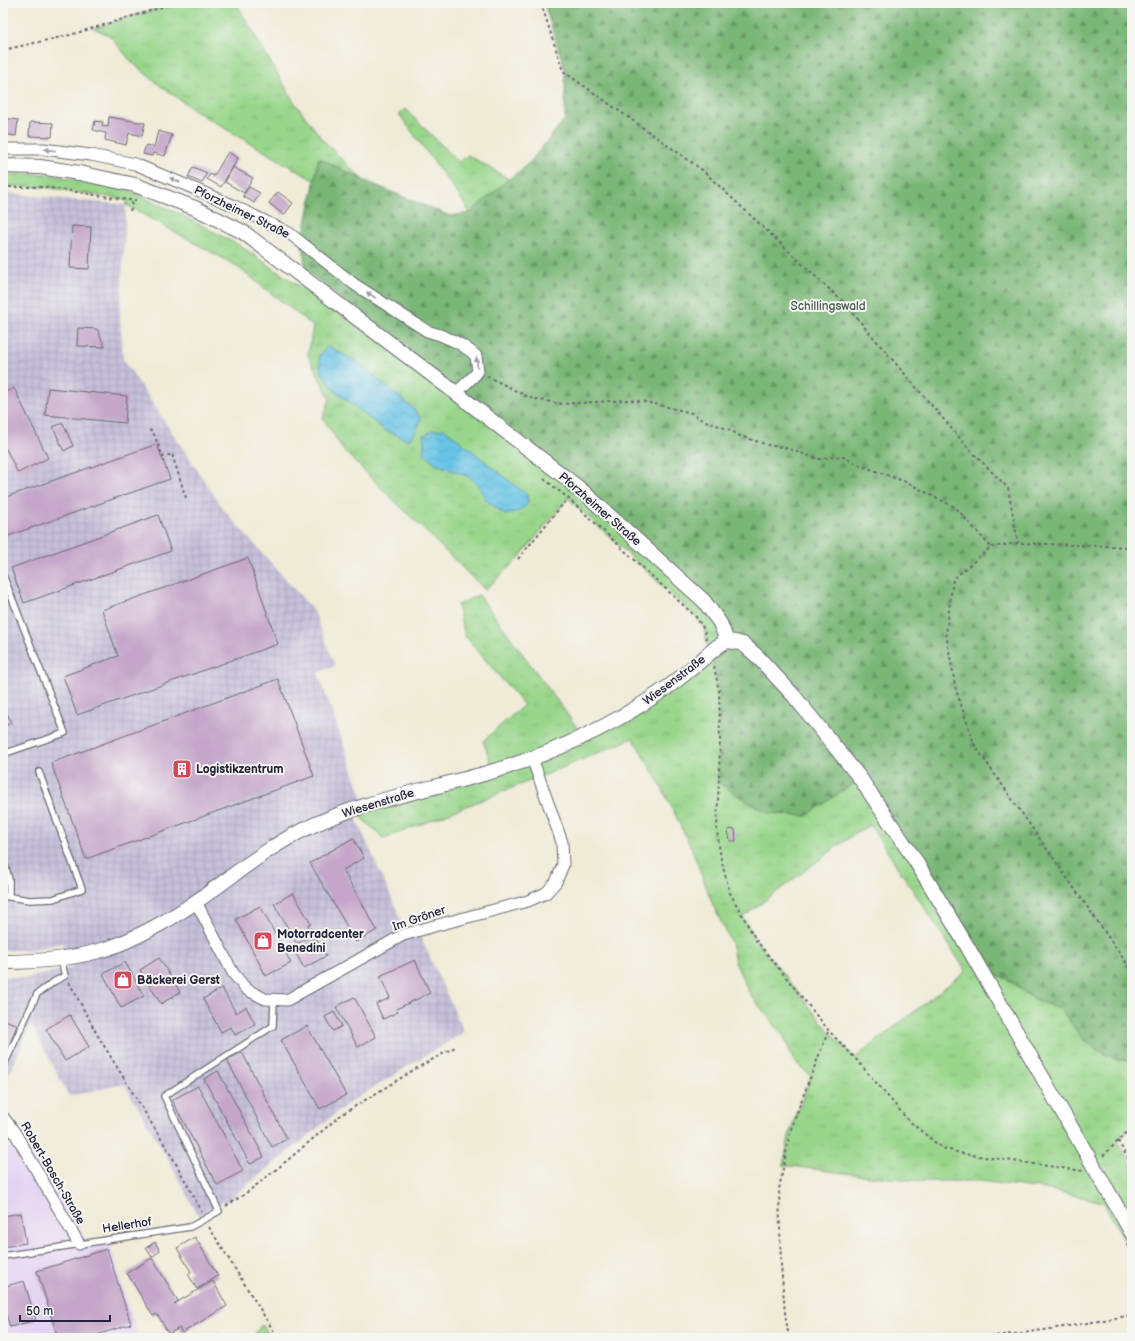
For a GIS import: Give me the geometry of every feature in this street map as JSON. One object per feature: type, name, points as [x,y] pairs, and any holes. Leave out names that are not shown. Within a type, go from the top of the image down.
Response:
[{"type":"street","name":"Pforzheimer Straße","points":[[3,149],[43,149],[91,155],[135,164],[230,204],[289,233],[354,284],[427,331],[439,334],[469,348],[476,356],[478,371]]},
{"type":"street","name":"Pforzheimer Straße","points":[[3,166],[56,169],[135,185],[194,208],[243,232],[579,488],[704,601],[720,623],[727,641]]},
{"type":"street","points":[[456,393],[478,371]]},
{"type":"street","points":[[727,641],[743,644],[757,656],[794,696],[860,778],[915,860],[967,946],[1089,1168],[1132,1233]]},
{"type":"street","name":"Wiesenstraße","points":[[3,962],[31,962],[61,959],[110,948],[142,934],[196,902],[267,851],[303,830],[365,804],[494,771],[532,758],[584,737],[623,716],[664,690],[718,646],[727,641]]},
{"type":"street","name":"Im Gröner","points":[[196,902],[233,973],[246,989],[265,999],[287,1000],[403,935],[528,901],[546,893],[556,882],[562,865],[562,842],[532,758]]},
{"type":"street","name":"Robert-Bosch-Straße","points":[[3,1117],[15,1133],[79,1244]]},
{"type":"lane","points":[[3,575],[65,733],[3,754]]},
{"type":"lane","points":[[3,896],[30,900],[54,899],[82,889],[39,772]]},
{"type":"lane","points":[[3,858],[9,879],[9,897]]},
{"type":"lane","points":[[3,1067],[37,994],[55,981],[65,976],[61,959]]},
{"type":"lane","points":[[219,1210],[164,1096],[273,1026],[274,1000]]},
{"type":"lane","name":"Hellerhof","points":[[3,1256],[190,1227],[219,1210]]},
{"type":"path","points":[[3,50],[70,35],[176,3]]},
{"type":"path","points":[[542,3],[563,71],[701,169],[844,303],[969,449],[1008,488],[1018,543]]},
{"type":"path","points":[[3,187],[45,187],[128,200],[139,200]]},
{"type":"path","points":[[478,371],[530,398],[562,404],[628,400],[647,402],[692,412],[700,419],[730,430],[740,436],[771,446],[783,447],[819,459],[841,456],[859,465],[906,482],[956,508],[991,547]]},
{"type":"path","points":[[148,430],[153,432],[163,458],[172,454],[186,498]]},
{"type":"path","points":[[544,479],[568,498],[696,616],[704,629],[709,653],[715,668],[719,691],[720,741],[717,831],[720,859],[730,893],[756,940],[829,1031],[855,1058],[909,1121],[942,1148],[964,1154],[1089,1168],[1132,1127]]},
{"type":"path","points":[[518,559],[568,498]]},
{"type":"path","points":[[1132,547],[1018,543],[991,547],[954,579],[946,634],[956,690],[976,746],[1132,971]]},
{"type":"path","points":[[65,976],[98,1036],[174,1160],[205,1219],[278,1338]]},
{"type":"path","points":[[789,1338],[785,1313],[781,1265],[779,1189],[790,1132],[829,1031]]},
{"type":"path","points":[[219,1210],[245,1194],[267,1177],[341,1115],[417,1068],[456,1046]]},
{"type":"path","points":[[1118,1141],[1132,1165]]},
{"type":"path","points":[[966,1338],[998,1336],[1050,1329],[1132,1315]]},
{"type":"shaded area","points":[[3,193],[126,205],[120,317],[123,359],[224,510],[314,611],[335,666],[318,673],[365,804],[352,809],[407,933],[417,929],[464,1032],[350,1102],[231,1198],[209,1209],[199,1217],[164,1152],[124,1084],[69,1096],[31,1025],[3,1087],[3,976],[25,978],[72,968],[63,943],[28,950],[3,950]]},
{"type":"shaded area","points":[[25,1130],[86,1240],[110,1244],[138,1338],[3,1338],[3,1149],[12,1146]]},
{"type":"green space","points":[[176,3],[236,3],[294,102],[323,140],[363,180],[319,158],[315,181],[197,112],[154,81],[130,60],[110,36],[94,28]]},
{"type":"green space","name":"Schillingswald","points":[[544,3],[1132,3],[1132,1060],[1117,1060],[1096,1049],[1082,1038],[1059,1008],[1040,1002],[1025,993],[1011,981],[979,967],[861,778],[806,816],[769,813],[748,802],[719,783],[719,691],[715,668],[709,653],[727,641],[704,601],[456,393],[305,269],[303,239],[319,158],[363,180],[450,216],[470,213],[530,162],[565,119],[565,70]]},
{"type":"green space","points":[[405,109],[459,162],[468,155],[509,179],[470,213],[399,114]]},
{"type":"green space","points":[[3,174],[47,174],[126,189],[190,219],[242,247],[456,393],[704,601],[727,641],[709,653],[704,629],[696,617],[568,498],[518,559],[485,590],[344,451],[323,418],[330,399],[308,355],[313,326],[235,265],[126,205],[128,200],[45,187],[3,186]]},
{"type":"green space","points":[[479,595],[584,737],[709,653],[715,668],[719,691],[719,783],[769,813],[806,816],[860,778],[979,967],[1011,981],[1025,993],[1040,1002],[1059,1008],[1082,1038],[1096,1049],[1117,1060],[1132,1060],[1132,1127],[1118,1141],[1132,1165],[1132,1254],[1103,1202],[1045,1189],[980,1181],[922,1181],[858,1175],[783,1165],[790,1132],[811,1076],[794,1061],[784,1037],[750,994],[735,962],[731,942],[713,905],[691,847],[661,786],[633,738],[384,839],[352,809],[494,771],[483,741],[524,705],[465,636],[457,605]],"holes":[[[870,825],[966,971],[855,1058],[829,1031],[756,940],[743,917],[854,834]]]},
{"type":"green space","points":[[262,1324],[271,1338],[252,1338]]},
{"type":"water","points":[[328,346],[357,362],[415,410],[421,419],[416,431],[409,440],[386,431],[334,390],[321,371],[319,355]]},
{"type":"water","points":[[445,429],[527,495],[528,503],[521,510],[506,515],[486,500],[478,484],[469,477],[436,464],[424,453],[424,436],[432,430]]},
{"type":"building","points":[[109,117],[145,123],[142,136],[129,133],[126,145],[105,140],[106,133],[93,130],[95,121],[103,122],[102,126],[108,127]]},
{"type":"building","points":[[3,118],[18,120],[16,136],[3,134]]},
{"type":"building","points":[[30,122],[53,123],[52,137],[29,136]]},
{"type":"building","points":[[158,131],[172,135],[165,156],[153,153],[152,156],[143,154],[146,145],[154,147]]},
{"type":"building","points":[[228,152],[238,158],[221,187],[207,179],[210,174],[214,176]]},
{"type":"building","points":[[193,167],[207,173],[202,183],[188,177]]},
{"type":"building","points":[[233,167],[253,178],[244,193],[225,182]]},
{"type":"building","points":[[249,187],[260,193],[254,203],[243,196]]},
{"type":"building","points":[[278,192],[293,203],[284,215],[269,203]]},
{"type":"building","points":[[72,226],[91,227],[89,269],[70,268]]},
{"type":"building","points":[[78,328],[97,329],[105,347],[77,346]]},
{"type":"building","points":[[14,388],[48,458],[18,473],[3,443],[3,393]]},
{"type":"building","points":[[48,388],[127,396],[125,423],[45,415]]},
{"type":"building","points":[[63,423],[73,446],[64,451],[53,427]]},
{"type":"building","points":[[157,444],[170,479],[5,537],[3,533],[3,498]]},
{"type":"building","points":[[158,515],[171,551],[24,603],[11,568]]},
{"type":"building","points":[[248,558],[278,644],[77,715],[63,676],[118,656],[102,610]]},
{"type":"building","name":"Logistikzentrum","points":[[278,679],[314,776],[86,859],[51,763]]},
{"type":"building","points":[[3,702],[11,723],[3,727]]},
{"type":"building","points":[[735,829],[736,841],[730,841],[728,830]]},
{"type":"building","points":[[353,838],[364,858],[343,870],[377,930],[356,942],[310,863]]},
{"type":"building","points":[[293,893],[311,924],[308,925],[313,934],[297,944],[274,904]]},
{"type":"building","name":"Motorradcenter Benedini","points":[[260,906],[291,963],[266,976],[236,919]]},
{"type":"building","points":[[316,938],[326,956],[304,968],[294,950]]},
{"type":"building","points":[[159,958],[180,992],[161,1004],[140,970]]},
{"type":"building","points":[[415,960],[430,993],[396,1009],[398,1012],[383,1019],[376,1004],[390,998],[380,976]]},
{"type":"building","points":[[125,962],[144,996],[121,1008],[103,974]]},
{"type":"building","points":[[222,988],[236,1013],[246,1007],[255,1024],[235,1035],[231,1027],[221,1032],[203,999]]},
{"type":"building","points":[[354,997],[376,1037],[358,1047],[336,1007]]},
{"type":"building","points":[[334,1012],[342,1026],[333,1031],[325,1017]]},
{"type":"building","points":[[70,1015],[89,1047],[65,1061],[46,1029]]},
{"type":"building","points":[[3,1019],[17,1025],[5,1057],[3,1057]]},
{"type":"building","points":[[307,1026],[346,1095],[320,1109],[281,1040]]},
{"type":"building","points":[[242,1052],[287,1139],[272,1147],[227,1060]]},
{"type":"building","points":[[218,1071],[264,1157],[250,1164],[204,1079]]},
{"type":"building","points":[[198,1086],[243,1171],[217,1185],[172,1100]]},
{"type":"building","points":[[21,1213],[26,1243],[3,1247],[3,1216]]},
{"type":"building","points":[[195,1237],[218,1276],[197,1289],[188,1274],[191,1272],[177,1248]]},
{"type":"building","points":[[155,1242],[160,1251],[152,1257],[146,1248]]},
{"type":"building","points":[[107,1249],[131,1324],[87,1338],[58,1338],[37,1271]]},
{"type":"building","points":[[152,1258],[178,1301],[174,1304],[213,1281],[227,1306],[182,1333],[179,1328],[169,1334],[157,1314],[153,1316],[127,1273]]},
{"type":"building","points":[[24,1281],[36,1320],[10,1327],[3,1304],[3,1287]]},
{"type":"building","points":[[219,1335],[219,1338],[206,1338],[206,1337]]},
{"type":"place","name":"Logistikzentrum","points":[[182,769]]},
{"type":"place","name":"Motorradcenter Benedini","points":[[263,941]]},
{"type":"place","name":"Bäckerei Gerst","points":[[123,980]]}]
